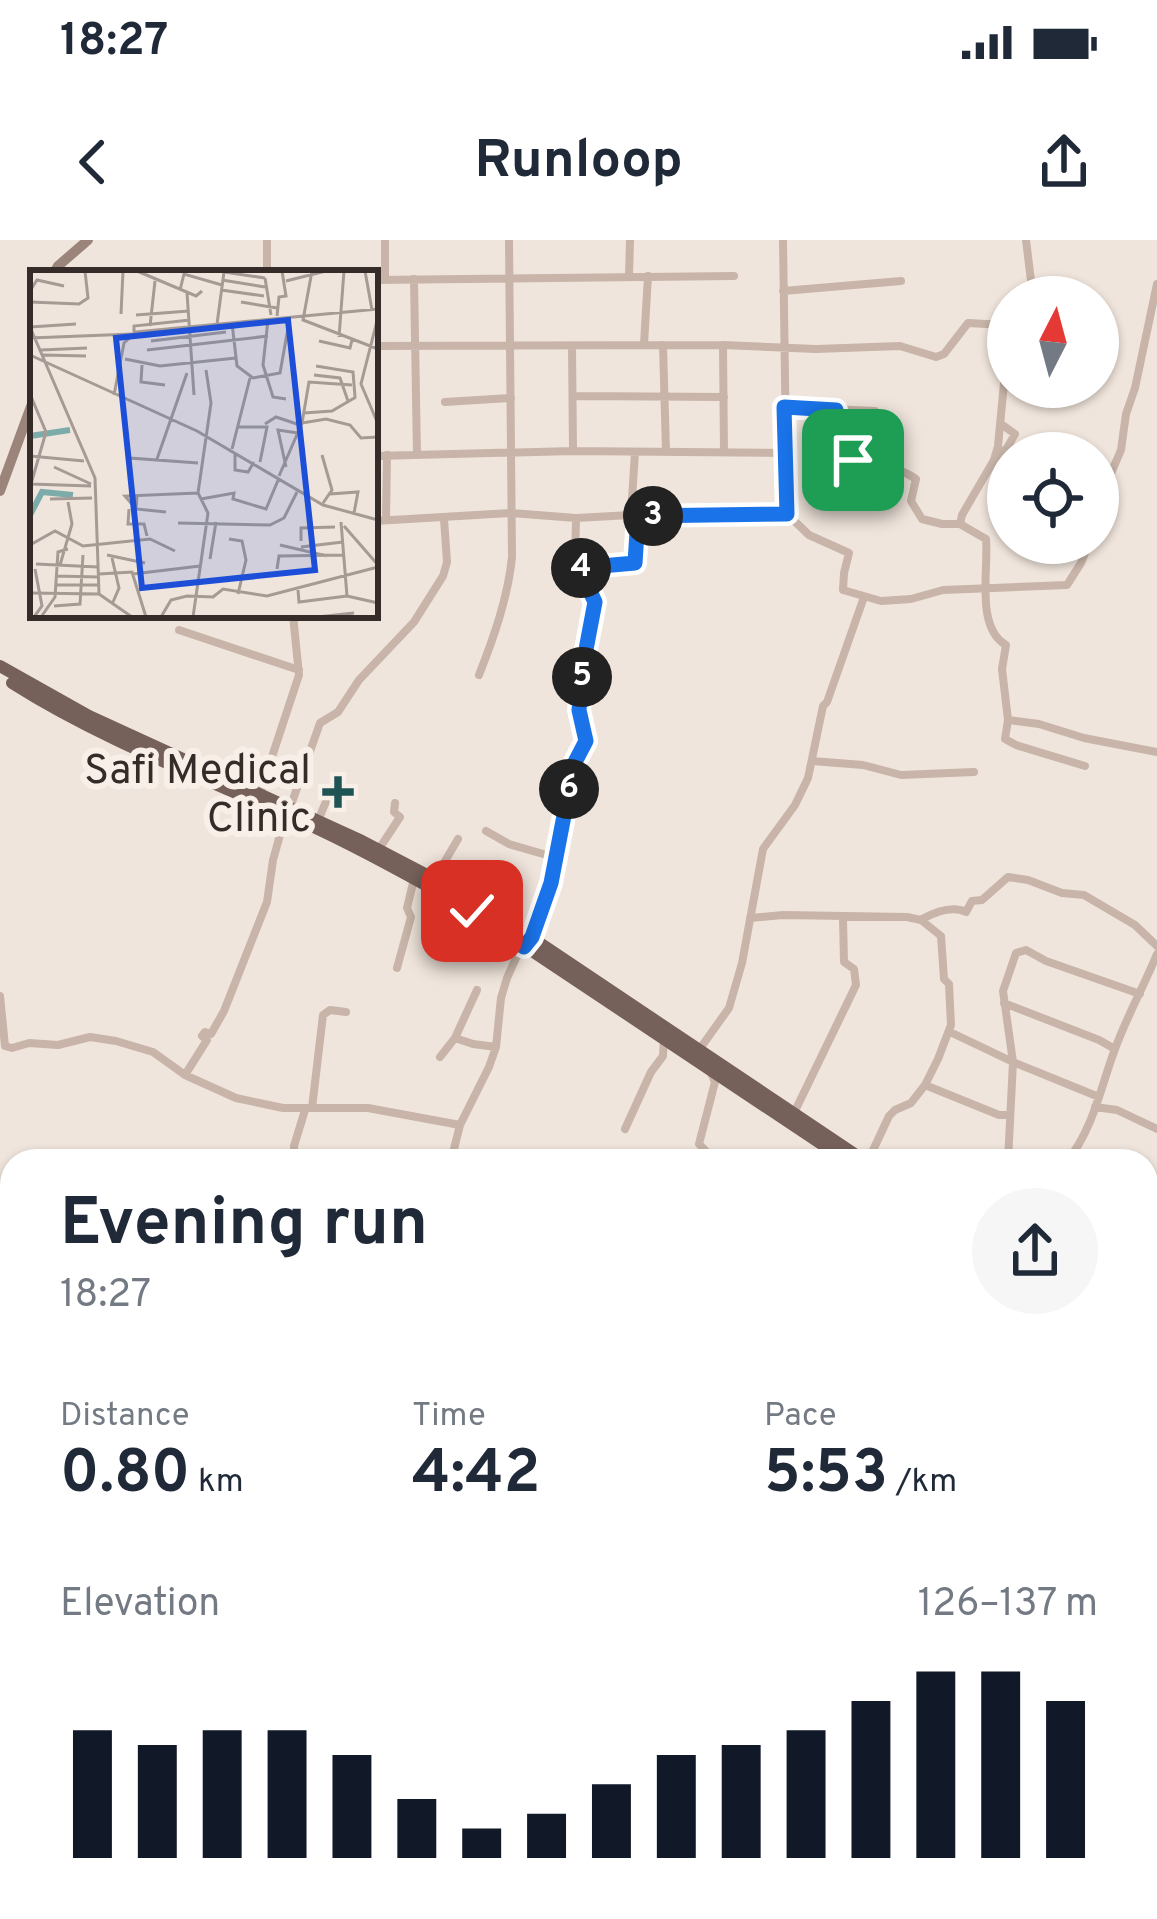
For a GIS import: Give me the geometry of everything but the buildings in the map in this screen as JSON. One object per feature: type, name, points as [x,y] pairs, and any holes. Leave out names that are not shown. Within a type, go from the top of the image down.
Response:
[{"type":"main road","points":[[0,666],[89,716],[260,794],[313,827],[456,896]]},
{"type":"main road","points":[[0,675],[84,725],[288,812],[318,820],[435,878],[848,1149]]},
{"type":"main road","points":[[528,942],[664,1037],[696,1053],[706,1066],[820,1149]]},
{"type":"street","points":[[56,270],[88,240]]},
{"type":"street","points":[[266,240],[267,270]]},
{"type":"street","points":[[385,240],[380,279],[734,276]]},
{"type":"street","points":[[479,675],[508,591],[512,513],[509,240]]},
{"type":"street","points":[[629,276],[630,240]]},
{"type":"street","points":[[783,240],[787,514]]},
{"type":"street","points":[[1026,240],[1030,276]]},
{"type":"street","points":[[644,344],[648,276]]},
{"type":"street","points":[[414,279],[417,455]]},
{"type":"street","points":[[783,291],[901,281]]},
{"type":"street","points":[[1119,455],[1157,284]]},
{"type":"street","points":[[378,346],[900,346],[936,357],[944,354],[968,323],[987,324]]},
{"type":"street","points":[[723,344],[724,452]]},
{"type":"street","points":[[663,345],[666,452]]},
{"type":"street","points":[[572,346],[573,451]]},
{"type":"street","points":[[574,396],[724,397]]},
{"type":"street","points":[[445,402],[511,398]]},
{"type":"street","points":[[784,407],[875,411]]},
{"type":"street","points":[[0,491],[30,408]]},
{"type":"street","points":[[999,432],[1002,408]]},
{"type":"street","points":[[836,410],[845,455],[911,474],[916,479],[911,501],[922,519],[961,524],[986,539],[985,590],[993,633],[1006,645],[1002,669],[1008,720],[1005,739],[1085,766]]},
{"type":"street","points":[[1001,424],[1012,432]]},
{"type":"street","points":[[579,568],[635,563],[634,452]]},
{"type":"street","points":[[378,456],[785,453]]},
{"type":"street","points":[[386,520],[387,455]]},
{"type":"street","points":[[961,524],[987,472]]},
{"type":"street","points":[[378,520],[512,513],[576,518],[787,514],[809,535],[849,554],[843,590],[881,602],[943,590],[1066,585],[1080,564]]},
{"type":"street","points":[[455,1149],[460,1125],[496,1047],[507,978],[528,942],[551,883],[574,764],[586,741],[579,710],[595,602],[575,560],[576,518]]},
{"type":"street","points":[[185,1075],[207,1040],[202,1036],[205,1031],[211,1034],[224,1011],[267,902],[273,860],[320,723],[338,712],[359,680],[414,622],[443,576],[447,562],[444,519]]},
{"type":"street","points":[[696,1053],[729,1008],[763,849],[808,778],[823,706],[865,596]]},
{"type":"street","points":[[260,794],[291,706],[298,670],[293,618]]},
{"type":"street","points":[[179,630],[298,670]]},
{"type":"street","points":[[1008,720],[1157,752]]},
{"type":"street","points":[[812,761],[913,776],[974,772]]},
{"type":"street","points":[[318,820],[329,794]]},
{"type":"street","points":[[379,849],[400,817],[394,812],[395,803]]},
{"type":"street","points":[[487,831],[509,844],[557,858]]},
{"type":"street","points":[[435,878],[458,838]]},
{"type":"street","points":[[750,918],[921,920],[950,909],[966,912],[972,902],[982,900],[1008,877],[1084,895],[1135,925],[1157,950],[1076,1149]]},
{"type":"street","points":[[397,968],[411,917],[407,908],[415,878]]},
{"type":"street","points":[[794,1113],[856,986],[854,969],[844,962],[843,918]]},
{"type":"street","points":[[872,1149],[889,1116],[911,1103],[925,1085],[950,1032],[949,984],[944,980],[940,936],[921,920]]},
{"type":"street","points":[[1008,1149],[1013,1062],[1003,991],[1016,953],[1025,950],[1140,994]]},
{"type":"street","points":[[440,1057],[477,990]]},
{"type":"street","points":[[0,995],[4,1046],[58,1045],[90,1037],[116,1041],[152,1052],[185,1075],[236,1098],[283,1108],[368,1108],[460,1125]]},
{"type":"street","points":[[1004,1003],[1115,1049]]},
{"type":"street","points":[[294,1149],[309,1109],[323,1015],[330,1010],[346,1012]]},
{"type":"street","points":[[950,1032],[1157,1129]]},
{"type":"street","points":[[625,1129],[663,1056],[664,1037]]},
{"type":"street","points":[[454,1039],[496,1047]]},
{"type":"street","points":[[704,1149],[699,1144],[715,1082],[706,1066]]},
{"type":"street","points":[[925,1085],[999,1115],[1010,1115]]},
{"type":"place","name":"Safi Medical Clinic","points":[[338,792]]},
{"type":"route","points":[[472,911],[524,947],[551,883],[574,764],[586,741],[579,710],[595,602],[579,568],[635,563],[638,516],[787,514],[784,407],[836,410],[845,455],[853,460]]}]
